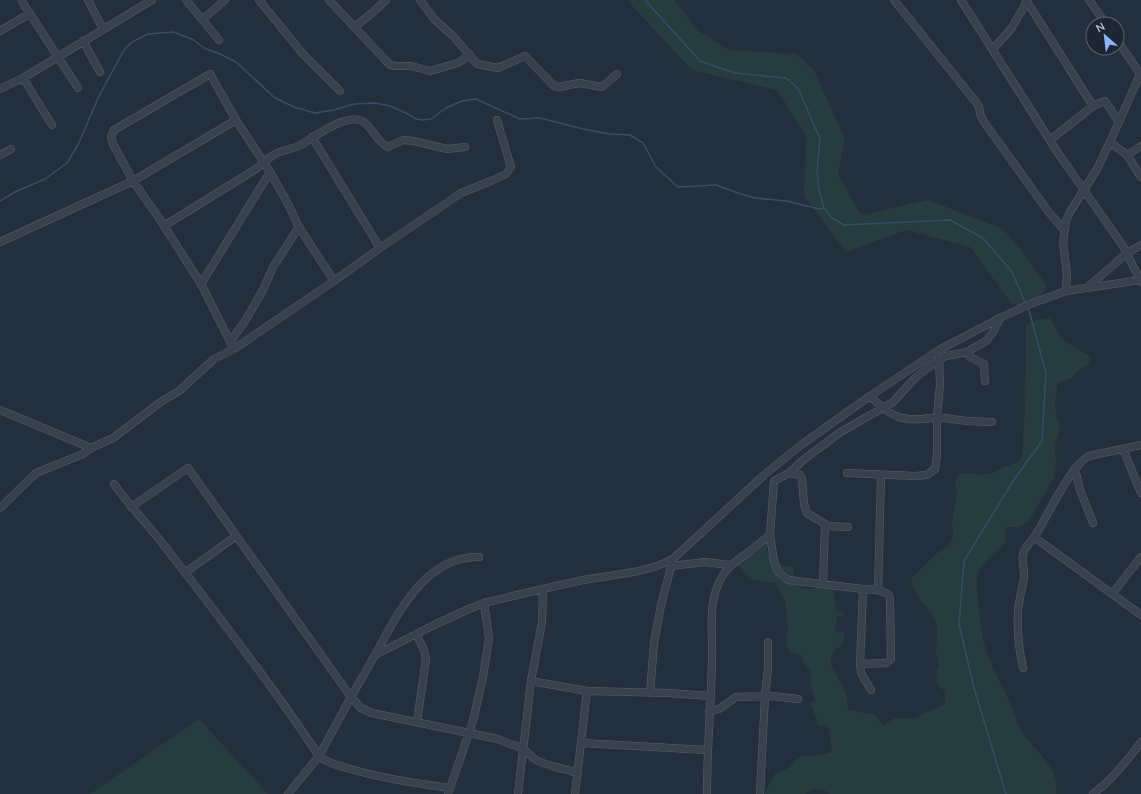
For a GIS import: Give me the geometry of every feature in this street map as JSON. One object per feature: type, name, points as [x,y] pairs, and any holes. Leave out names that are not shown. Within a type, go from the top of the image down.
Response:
[{"type":"street","points":[[21,0],[78,88]]},
{"type":"street","points":[[88,0],[103,29]]},
{"type":"street","points":[[0,89],[23,78],[59,57],[152,0]]},
{"type":"street","points":[[186,0],[219,40]]},
{"type":"street","points":[[202,19],[224,0]]},
{"type":"street","points":[[259,0],[303,54],[340,91]]},
{"type":"street","points":[[329,0],[386,62],[395,66],[411,66],[430,71],[458,63],[470,55]]},
{"type":"street","points":[[354,27],[386,0]]},
{"type":"street","points":[[420,0],[434,19],[453,36],[477,64],[498,68],[525,56],[554,86],[559,87],[579,83],[602,87],[617,74]]},
{"type":"street","points":[[894,0],[978,106],[984,122],[1047,210],[1064,230]]},
{"type":"street","points":[[650,693],[654,644],[660,605],[672,563],[764,475],[801,445],[870,396],[937,352],[1000,318],[1030,304],[1066,291],[1141,280],[1127,253],[1050,140],[961,0]]},
{"type":"street","points":[[993,49],[1011,29],[1027,0],[1093,106]]},
{"type":"street","points":[[1089,0],[1100,16]]},
{"type":"street","points":[[0,31],[29,14]]},
{"type":"street","points":[[83,41],[100,72]]},
{"type":"street","points":[[1066,291],[1067,274],[1063,243],[1064,230],[1070,212],[1084,190],[1110,142],[1140,73],[1125,51]]},
{"type":"street","points":[[232,345],[201,284],[133,180],[113,144],[111,137],[114,130],[210,74],[236,120],[270,172],[299,227],[334,281]]},
{"type":"street","points":[[23,78],[52,125]]},
{"type":"street","points":[[1050,140],[1093,106],[1105,101],[1119,122]]},
{"type":"street","points":[[164,226],[274,155],[300,145],[312,137],[347,120],[355,119],[362,121],[373,130],[383,145],[388,147],[403,140],[414,141],[447,149],[465,147]]},
{"type":"street","points":[[0,242],[133,180],[236,120]]},
{"type":"street","points":[[0,508],[36,473],[83,454],[91,448],[113,438],[179,390],[232,345],[334,281],[460,193],[491,182],[506,174],[511,167],[497,120]]},
{"type":"street","points":[[312,137],[380,248]]},
{"type":"street","points":[[1110,142],[1127,155],[1141,178]]},
{"type":"street","points":[[1127,155],[1141,146]]},
{"type":"street","points":[[0,155],[11,149]]},
{"type":"street","points":[[201,284],[270,172]]},
{"type":"street","points":[[232,345],[263,290],[273,267],[299,227]]},
{"type":"street","points":[[1088,287],[1127,253],[1141,245]]},
{"type":"street","points":[[774,482],[789,473],[839,432],[893,402],[918,375],[949,355],[967,352],[988,338],[1000,318]]},
{"type":"street","points":[[847,473],[921,476],[933,472],[935,469],[937,454],[937,417],[940,385],[937,352]]},
{"type":"street","points":[[967,352],[970,357],[984,364],[985,381]]},
{"type":"street","points":[[870,396],[882,408],[899,418],[918,419],[937,417],[967,421],[992,422]]},
{"type":"street","points":[[0,410],[91,448]]},
{"type":"street","points":[[1023,668],[1020,657],[1018,610],[1024,577],[1023,554],[1025,548],[1034,537],[1080,463],[1089,456],[1141,445]]},
{"type":"street","points":[[1122,449],[1141,493]]},
{"type":"street","points":[[132,506],[188,468],[350,696],[361,708],[389,718],[417,722],[498,739],[523,748],[529,756],[540,762],[577,773]]},
{"type":"street","points":[[1075,469],[1080,490],[1093,523]]},
{"type":"street","points":[[789,473],[802,476],[805,511],[831,527],[848,527]]},
{"type":"street","points":[[764,475],[774,482]]},
{"type":"street","points":[[878,590],[881,475]]},
{"type":"street","points":[[774,482],[770,535],[774,562],[778,572],[788,580],[796,582],[878,590],[888,594],[890,598],[891,659],[887,663],[860,664]]},
{"type":"street","points":[[114,484],[186,572],[290,713],[319,756],[325,761],[362,772],[449,791],[469,733],[476,707],[489,638],[484,604]]},
{"type":"street","points":[[823,584],[825,524]]},
{"type":"street","points":[[706,794],[714,602],[718,585],[730,565],[747,554],[770,535]]},
{"type":"street","points":[[186,572],[236,536]]},
{"type":"street","points":[[1034,537],[1141,615]]},
{"type":"street","points":[[288,794],[319,756],[350,696],[407,601],[431,574],[456,560],[468,557],[479,557]]},
{"type":"street","points":[[1112,594],[1141,557]]},
{"type":"street","points":[[375,655],[469,609],[543,589],[585,580],[625,575],[672,563],[706,562],[730,565]]},
{"type":"street","points":[[518,794],[531,681],[542,622],[543,589]]},
{"type":"street","points":[[863,589],[860,664],[861,673],[871,690]]},
{"type":"street","points":[[416,634],[424,650],[426,659],[417,722]]},
{"type":"street","points":[[760,794],[765,696],[768,668],[768,642]]},
{"type":"street","points":[[531,681],[587,691],[710,696]]},
{"type":"street","points":[[575,794],[587,691]]},
{"type":"street","points":[[709,712],[719,709],[736,697],[765,696],[798,699]]},
{"type":"street","points":[[1093,794],[1106,785],[1141,742]]},
{"type":"street","points":[[582,743],[707,750]]},
{"type":"green space","points":[[628,0],[674,0],[699,31],[729,50],[797,54],[814,71],[845,138],[838,174],[861,215],[928,200],[1003,229],[1023,252],[1047,286],[1042,295],[1031,301],[1018,305],[1011,303],[970,247],[906,230],[846,252],[804,196],[806,136],[777,90],[692,70]]},
{"type":"green space","points":[[1050,318],[1061,338],[1078,350],[1088,354],[1090,360],[1088,365],[1079,370],[1071,378],[1058,383],[1055,401],[1056,415],[1060,428],[1055,447],[1056,463],[1054,478],[1029,521],[1020,527],[1008,527],[1005,530],[1005,542],[980,569],[977,577],[977,583],[981,628],[989,658],[1021,730],[1026,738],[1045,759],[1054,775],[1056,794],[829,794],[824,790],[813,789],[805,794],[764,794],[775,774],[787,769],[797,759],[803,756],[823,755],[832,752],[829,729],[825,725],[818,725],[811,703],[815,700],[811,685],[811,672],[804,663],[801,655],[790,652],[786,645],[788,626],[785,601],[775,583],[753,580],[737,565],[756,552],[767,541],[767,553],[777,564],[793,567],[795,581],[804,588],[811,589],[822,587],[834,589],[836,611],[844,612],[844,616],[837,616],[835,632],[845,633],[842,644],[834,651],[832,655],[831,663],[847,698],[848,710],[874,714],[883,725],[895,718],[917,718],[923,713],[943,706],[945,692],[937,683],[936,674],[939,665],[936,653],[937,626],[932,614],[920,600],[911,579],[935,555],[947,547],[952,540],[952,521],[957,494],[955,482],[958,474],[969,473],[980,475],[992,473],[1001,468],[1019,462],[1022,456],[1025,406],[1026,325],[1036,320]]},
{"type":"green space","points":[[199,719],[268,794],[90,794]]},
{"type":"waterway","points":[[645,0],[700,61],[735,73],[786,78],[798,88],[820,139],[817,171],[819,190],[824,208],[832,218],[844,225],[950,220],[983,238],[1012,272],[1025,302]]},
{"type":"waterway","points":[[0,201],[15,192],[45,179],[67,163],[78,145],[99,96],[124,50],[132,42],[148,34],[173,32],[192,39],[204,48],[236,62],[275,98],[294,107],[315,113],[334,110],[354,104],[375,103],[390,106],[416,119],[422,120],[431,119],[446,108],[462,101],[476,99],[520,119],[540,118],[609,134],[630,135],[643,143],[656,167],[678,187],[716,185],[755,198],[787,201],[819,209],[824,208]]},
{"type":"waterway","points":[[1006,794],[974,688],[959,624],[964,561],[1013,481],[1042,441],[1046,373],[1028,308]]}]
